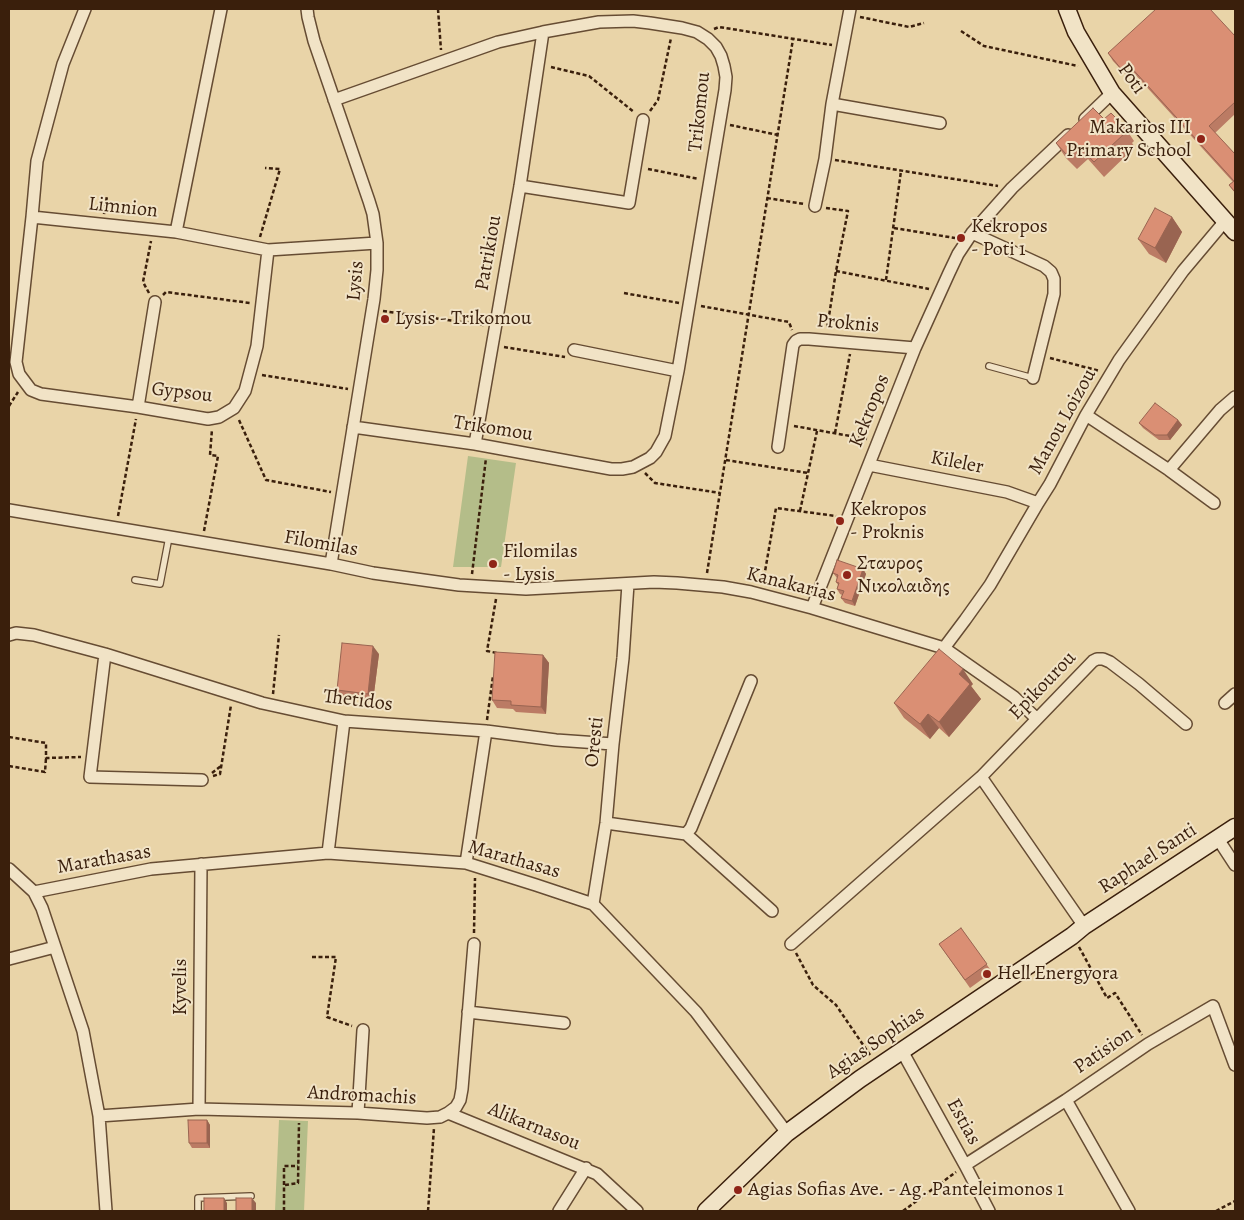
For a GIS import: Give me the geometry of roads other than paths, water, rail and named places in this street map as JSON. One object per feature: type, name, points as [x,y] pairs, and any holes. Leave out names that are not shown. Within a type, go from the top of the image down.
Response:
[{"type":"street","points":[[32,217],[37,161],[63,64],[85,9]]},
{"type":"street","points":[[176,232],[221,9]]},
{"type":"street","name":"Lysis","points":[[308,9],[314,41],[373,214],[377,243],[376,277],[372,310],[331,564]]},
{"type":"street","name":"Poti","points":[[1067,9],[1076,32],[1112,93],[1230,226]]},
{"type":"street","points":[[815,206],[850,12]]},
{"type":"street","name":"Trikomou","points":[[334,100],[498,42],[543,32],[614,21],[673,26],[697,32],[716,47],[721,56],[726,77],[678,371],[665,436],[656,452],[650,458],[637,465],[622,469],[612,469],[475,444],[353,427]]},
{"type":"street","name":"Patrikiou","points":[[475,444],[520,186],[543,32]]},
{"type":"street","name":"Kekropos","points":[[812,608],[878,440],[955,260],[969,236],[1012,188],[1112,93]]},
{"type":"street","points":[[832,104],[940,123]]},
{"type":"street","points":[[520,186],[629,203],[643,120]]},
{"type":"street","name":"Limnion","points":[[32,217],[176,232],[263,249],[377,243]]},
{"type":"street","name":"Gypsou","points":[[32,217],[16,362],[19,374],[24,382],[31,390],[41,394],[138,407],[208,419],[219,417],[234,408],[246,391],[257,346],[262,305],[263,249]]},
{"type":"street","name":"Manou Loizou","points":[[944,648],[990,585],[1050,484],[1086,416],[1139,332],[1183,271],[1230,226]]},
{"type":"street","points":[[969,236],[1044,266],[1051,272],[1054,278],[1054,294],[1033,378]]},
{"type":"street","points":[[138,407],[155,302]]},
{"type":"street","name":"Proknis","points":[[778,447],[793,346],[796,341],[808,339],[916,348]]},
{"type":"street","points":[[574,350],[678,371]]},
{"type":"street","points":[[1169,470],[1220,410],[1235,397]]},
{"type":"street","points":[[1086,416],[1169,470],[1214,503]]},
{"type":"street","name":"Kileler","points":[[869,465],[1008,492],[1038,502]]},
{"type":"street","name":"Filomilas","points":[[9,510],[373,572],[470,586],[552,588],[628,584]]},
{"type":"street","name":"Kanakarias","points":[[628,584],[669,582],[723,587],[812,608],[944,648],[1014,697],[1037,719]]},
{"type":"street","name":"Oresti","points":[[593,904],[606,823],[623,658],[628,584]]},
{"type":"street","name":"Thetidos","points":[[9,635],[16,633],[34,635],[105,654],[232,698],[344,721],[613,744]]},
{"type":"street","points":[[105,654],[90,777],[202,780]]},
{"type":"street","name":"Epikourou","points":[[791,944],[981,778],[1093,661],[1103,659],[1110,662],[1186,724]]},
{"type":"street","points":[[686,834],[692,828],[751,681]]},
{"type":"street","points":[[1225,704],[1235,694]]},
{"type":"street","points":[[328,853],[344,721]]},
{"type":"street","points":[[470,865],[486,732]]},
{"type":"street","points":[[981,778],[1078,931]]},
{"type":"street","points":[[606,823],[686,834],[772,911]]},
{"type":"street","name":"Raphael Santi","points":[[1078,931],[1235,827]]},
{"type":"street","points":[[1218,839],[1235,865]]},
{"type":"street","name":"Marathasas","points":[[34,892],[151,870],[328,853],[470,865],[593,904],[696,1012],[786,1133]]},
{"type":"street","name":"Kyvelis","points":[[199,1109],[201,864]]},
{"type":"street","points":[[9,869],[34,892],[47,920],[83,1031],[99,1116],[106,1211]]},
{"type":"street","name":"Agias Sophias","points":[[706,1211],[786,1133],[860,1079],[1078,931]]},
{"type":"street","points":[[448,1113],[456,1107],[462,1090],[474,944]]},
{"type":"street","points":[[9,960],[55,947]]},
{"type":"street","name":"Patision","points":[[965,1165],[1148,1044],[1214,1006],[1235,1065]]},
{"type":"street","points":[[468,1012],[564,1023]]},
{"type":"street","points":[[358,1113],[363,1030]]},
{"type":"street","name":"Estias","points":[[902,1051],[989,1211]]},
{"type":"street","points":[[1066,1100],[1129,1211]]},
{"type":"street","name":"Andromachis","points":[[99,1116],[199,1109],[358,1113],[427,1118],[448,1113]]},
{"type":"street","name":"Alikarnasou","points":[[448,1113],[586,1168],[559,1211]]},
{"type":"street","points":[[586,1168],[597,1174],[637,1211]]},
{"type":"lane","points":[[989,366],[1033,378]]},
{"type":"lane","points":[[135,580],[160,584],[169,537]]},
{"type":"lane","points":[[198,1211],[198,1198],[251,1196]]},
{"type":"place","name":"Makarios III Primary School","points":[[1201,139]]},
{"type":"place","name":"Kekropos - Poti 1","points":[[961,238]]},
{"type":"place","name":"Lysis - Trikomou","points":[[385,319]]},
{"type":"place","name":"Kekropos - Proknis","points":[[840,521]]},
{"type":"place","name":"Filomilas - Lysis","points":[[493,564]]},
{"type":"place","name":"Σταυρος Νικολαιδης","points":[[847,575]]},
{"type":"place","name":"Hell Energyora","points":[[987,974]]},
{"type":"place","name":"Agias Sofias Ave. - Ag. Panteleimonos 1","points":[[738,1190]]}]
